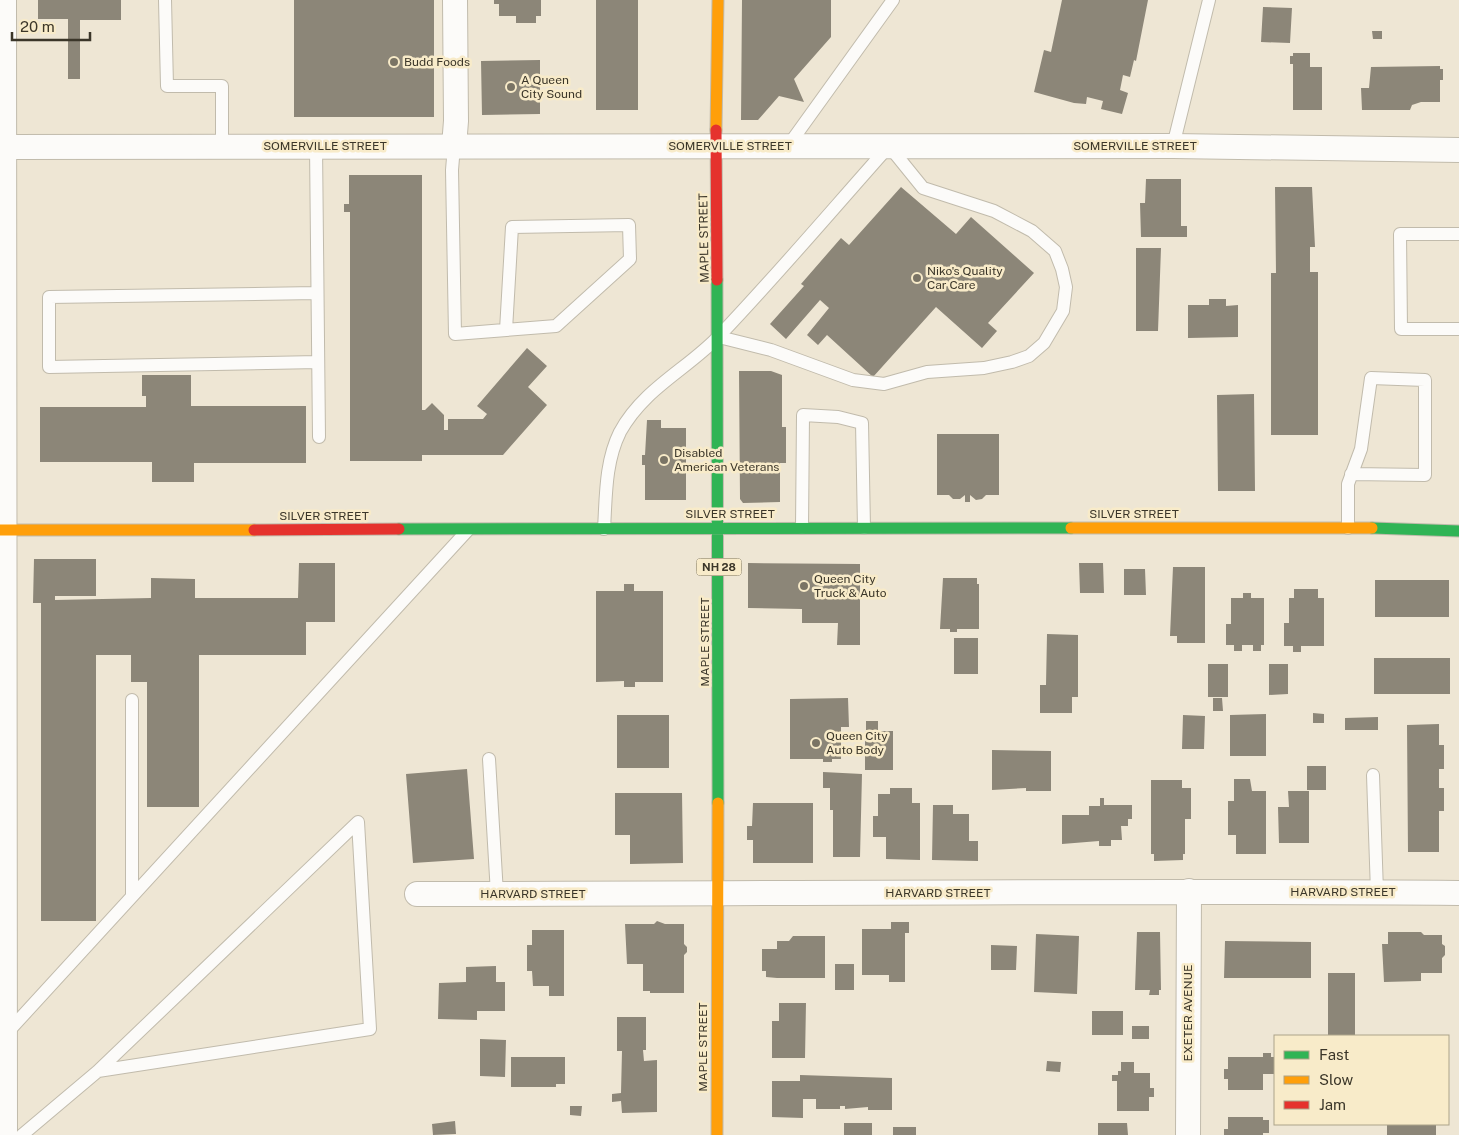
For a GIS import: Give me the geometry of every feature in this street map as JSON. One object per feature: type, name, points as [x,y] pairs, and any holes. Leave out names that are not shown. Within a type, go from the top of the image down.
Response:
[{"type":"street","points":[[4,0],[2,147],[2,897],[5,1035],[2,1099],[4,1135]]},
{"type":"street","points":[[454,146],[456,121],[455,0]]},
{"type":"street","name":"MAPLE STREET","points":[[717,1135],[719,337],[716,147],[718,0]]},
{"type":"street","name":"SOMERVILLE STREET","points":[[2,147],[1173,146],[1459,150]]},
{"type":"street","name":"SILVER STREET","points":[[2,530],[1348,528],[1459,531]]},
{"type":"street","name":"HARVARD STREET","points":[[417,894],[1189,891],[1459,893]]},
{"type":"street","name":"EXETER AVENUE","points":[[1188,1135],[1189,891]]},
{"type":"lane","points":[[165,0],[167,86],[222,86],[222,146]]},
{"type":"lane","points":[[788,146],[893,0]]},
{"type":"lane","points":[[1173,146],[1208,0]]},
{"type":"lane","points":[[316,146],[319,437]]},
{"type":"lane","points":[[454,146],[452,170],[455,334],[506,330],[556,326],[630,259],[629,225],[512,227],[506,330]]},
{"type":"lane","points":[[604,529],[610,461],[620,433],[636,410],[661,383],[719,337],[889,146],[923,188],[994,211],[1032,231],[1054,251],[1062,269],[1066,286],[1063,311],[1044,343],[1030,356],[984,368],[927,372],[884,384],[853,380],[771,350],[719,337]]},
{"type":"lane","points":[[1459,234],[1400,234],[1401,329],[1459,329]]},
{"type":"lane","points":[[318,294],[49,297],[49,367],[318,362]]},
{"type":"lane","points":[[1348,528],[1348,484],[1351,474],[1361,449],[1371,378],[1425,380],[1425,475],[1351,474]]},
{"type":"lane","points":[[802,528],[804,415],[838,417],[862,423],[864,528]]},
{"type":"lane","points":[[5,1035],[469,529]]},
{"type":"lane","points":[[132,700],[132,896]]},
{"type":"lane","points":[[489,759],[497,894]]},
{"type":"lane","points":[[1373,775],[1377,892]]},
{"type":"lane","points":[[22,1135],[98,1071],[358,822],[370,1029],[98,1071]]},
{"type":"building","points":[[38,0],[121,0],[121,20],[80,20],[80,79],[68,79],[68,19],[38,19]]},
{"type":"building","points":[[294,0],[434,0],[434,117],[294,117]]},
{"type":"building","points":[[494,0],[541,0],[541,16],[536,16],[536,23],[516,23],[516,16],[499,16],[499,4],[494,4]]},
{"type":"building","points":[[596,0],[638,0],[638,110],[596,110]]},
{"type":"building","points":[[742,0],[831,0],[831,37],[794,79],[804,102],[779,96],[758,120],[741,120]]},
{"type":"building","points":[[1062,0],[1148,0],[1136,61],[1134,60],[1130,77],[1123,75],[1120,90],[1128,93],[1122,114],[1101,109],[1103,101],[1087,97],[1086,104],[1074,103],[1034,92],[1044,50],[1051,52]]},
{"type":"building","points":[[1263,7],[1292,8],[1290,43],[1261,42]]},
{"type":"building","points":[[1372,31],[1382,31],[1382,39],[1373,39]]},
{"type":"building","points":[[1293,53],[1310,53],[1310,67],[1322,67],[1322,110],[1293,110],[1293,64],[1290,64],[1290,56],[1293,56]]},
{"type":"building","name":"A Queen City Sound","points":[[540,60],[540,114],[482,115],[481,61]]},
{"type":"building","points":[[1440,66],[1440,69],[1443,69],[1443,80],[1440,80],[1440,102],[1421,102],[1412,105],[1410,110],[1362,110],[1361,88],[1369,88],[1371,67]]},
{"type":"building","points":[[349,175],[422,175],[422,410],[425,410],[432,403],[444,415],[444,430],[448,430],[448,419],[483,419],[487,414],[477,406],[527,348],[547,366],[528,387],[547,405],[503,455],[422,455],[422,461],[350,461],[350,212],[344,212],[344,204],[349,204]]},
{"type":"building","points":[[1146,179],[1181,179],[1181,226],[1187,226],[1187,237],[1141,237],[1140,203],[1145,203]]},
{"type":"building","name":"Niko's Quality Car Care","points":[[901,187],[956,234],[971,217],[1034,273],[988,323],[997,331],[982,348],[936,307],[873,377],[827,335],[818,345],[807,335],[829,308],[820,300],[786,339],[770,324],[804,286],[801,284],[841,238],[849,245]]},
{"type":"building","points":[[1275,187],[1312,187],[1315,247],[1310,247],[1310,272],[1318,272],[1318,435],[1271,435],[1271,273],[1276,273]]},
{"type":"building","points":[[1136,248],[1161,248],[1158,331],[1136,331]]},
{"type":"building","points":[[1209,299],[1226,299],[1226,306],[1238,305],[1238,337],[1188,338],[1188,305],[1209,305]]},
{"type":"building","points":[[739,371],[771,371],[782,375],[782,427],[786,427],[786,463],[780,463],[780,502],[743,503],[740,499]]},
{"type":"building","points":[[142,375],[191,375],[191,406],[306,406],[306,463],[194,463],[194,482],[152,482],[152,462],[40,462],[40,407],[146,407],[146,396],[142,396]]},
{"type":"building","points":[[1254,394],[1255,491],[1218,491],[1217,395]]},
{"type":"building","name":"Disabled American Veterans","points":[[647,420],[661,420],[661,428],[686,428],[686,500],[645,500],[645,465],[642,465],[642,455],[645,455]]},
{"type":"building","points":[[937,434],[999,434],[999,495],[986,495],[982,499],[976,500],[970,495],[970,502],[965,502],[965,495],[960,499],[953,499],[949,495],[937,495]]},
{"type":"building","points":[[34,559],[96,559],[96,596],[55,596],[55,600],[151,598],[151,578],[195,579],[195,598],[298,598],[299,563],[335,563],[335,622],[306,622],[306,655],[199,655],[199,807],[147,807],[147,682],[131,682],[131,655],[96,655],[96,921],[41,921],[41,603],[33,603]]},
{"type":"building","name":"Queen City Truck & Auto","points":[[748,563],[860,564],[860,645],[837,645],[838,623],[802,623],[802,609],[748,608]]},
{"type":"building","points":[[1079,563],[1103,563],[1104,593],[1080,593]]},
{"type":"building","points":[[1173,567],[1205,567],[1205,643],[1177,643],[1177,636],[1170,636]]},
{"type":"building","points":[[1124,569],[1145,569],[1146,595],[1124,595]]},
{"type":"building","points":[[943,578],[977,578],[977,584],[979,584],[979,629],[957,629],[957,632],[950,632],[950,629],[940,629]]},
{"type":"building","points":[[1375,580],[1449,580],[1449,617],[1375,617]]},
{"type":"building","points":[[624,584],[634,584],[634,591],[663,591],[663,682],[635,682],[635,687],[624,687],[624,681],[596,682],[596,591],[624,591]]},
{"type":"building","points":[[1294,589],[1318,589],[1318,598],[1324,598],[1324,646],[1301,646],[1301,652],[1293,652],[1293,646],[1284,646],[1284,623],[1289,623],[1289,598],[1294,598]]},
{"type":"building","points":[[1243,593],[1251,593],[1251,598],[1264,598],[1264,645],[1261,645],[1261,651],[1253,651],[1253,645],[1242,645],[1242,651],[1234,651],[1234,645],[1226,645],[1226,624],[1231,624],[1231,598],[1243,598]]},
{"type":"building","points":[[1047,634],[1078,635],[1078,697],[1072,697],[1072,713],[1040,713],[1040,685],[1046,685]]},
{"type":"building","points":[[954,638],[978,638],[978,674],[954,674]]},
{"type":"building","points":[[1374,658],[1450,658],[1450,694],[1374,694]]},
{"type":"building","points":[[1208,664],[1228,664],[1228,697],[1208,697]]},
{"type":"building","points":[[1269,664],[1288,664],[1288,694],[1269,695]]},
{"type":"building","name":"Queen City Auto Body","points":[[848,698],[849,727],[841,727],[841,759],[823,762],[823,759],[790,759],[790,699]]},
{"type":"building","points":[[1213,698],[1222,698],[1223,711],[1213,711]]},
{"type":"building","points":[[1313,713],[1324,714],[1324,723],[1313,723]]},
{"type":"building","points":[[1266,714],[1266,756],[1230,756],[1230,715]]},
{"type":"building","points":[[617,715],[669,715],[669,768],[617,768]]},
{"type":"building","points":[[1183,715],[1205,716],[1204,749],[1182,749]]},
{"type":"building","points":[[1378,717],[1378,730],[1345,730],[1345,718]]},
{"type":"building","points":[[866,721],[878,721],[878,730],[866,730]]},
{"type":"building","points":[[1439,724],[1439,745],[1444,745],[1444,769],[1439,769],[1439,788],[1444,788],[1444,811],[1439,811],[1439,852],[1408,852],[1407,725]]},
{"type":"building","points":[[865,731],[893,731],[893,770],[865,770]]},
{"type":"building","points":[[992,750],[1051,751],[1051,791],[1026,791],[1026,788],[992,790]]},
{"type":"building","points":[[1307,766],[1326,766],[1326,790],[1307,790]]},
{"type":"building","points":[[467,769],[474,859],[413,863],[406,774]]},
{"type":"building","points":[[823,772],[862,774],[860,857],[833,857],[833,810],[830,810],[830,788],[823,788]]},
{"type":"building","points":[[1234,779],[1250,779],[1252,791],[1266,791],[1266,854],[1236,854],[1236,835],[1228,835],[1228,801],[1234,801]]},
{"type":"building","points":[[1151,780],[1182,780],[1182,788],[1191,788],[1191,819],[1185,819],[1185,854],[1183,854],[1183,860],[1154,861],[1154,854],[1151,854]]},
{"type":"building","points":[[890,788],[912,788],[912,803],[920,803],[920,860],[886,859],[886,837],[873,837],[873,816],[878,816],[878,794],[890,794]]},
{"type":"building","points":[[1288,791],[1309,791],[1309,843],[1279,843],[1278,807],[1289,807]]},
{"type":"building","points":[[615,793],[682,793],[683,863],[630,864],[630,835],[615,835]]},
{"type":"building","points":[[1100,798],[1104,798],[1104,805],[1132,805],[1132,819],[1128,819],[1128,826],[1121,826],[1122,840],[1111,840],[1111,846],[1099,846],[1099,841],[1062,844],[1062,815],[1089,815],[1089,806],[1100,806]]},
{"type":"building","points":[[753,803],[813,803],[813,863],[753,863],[753,840],[747,840],[747,826],[752,826]]},
{"type":"building","points":[[933,805],[953,805],[953,814],[969,814],[969,841],[978,841],[978,861],[932,860]]},
{"type":"building","points":[[657,921],[665,924],[684,924],[684,944],[687,947],[687,952],[684,955],[684,993],[650,993],[650,991],[643,991],[643,964],[627,964],[625,924],[654,924]]},
{"type":"building","points":[[891,922],[909,922],[909,933],[905,933],[905,982],[889,982],[889,975],[862,975],[862,929],[891,929]]},
{"type":"building","points":[[532,930],[564,930],[564,996],[549,996],[549,986],[533,986],[532,971],[527,971],[527,945],[532,945]]},
{"type":"building","points":[[1137,932],[1160,932],[1161,990],[1159,990],[1159,995],[1149,995],[1150,990],[1135,990]]},
{"type":"building","points":[[1388,932],[1421,932],[1424,935],[1442,935],[1445,955],[1442,958],[1442,973],[1421,973],[1421,981],[1384,982],[1382,944],[1388,944]]},
{"type":"building","points":[[1036,934],[1079,936],[1077,994],[1034,992]]},
{"type":"building","points":[[793,936],[825,936],[825,978],[766,977],[766,971],[762,971],[762,949],[777,949],[777,941],[789,941]]},
{"type":"building","points":[[1225,941],[1311,942],[1311,978],[1224,978]]},
{"type":"building","points":[[991,945],[1017,946],[1016,970],[991,970]]},
{"type":"building","points":[[835,964],[854,964],[854,990],[835,990]]},
{"type":"building","points":[[496,966],[496,982],[505,982],[505,1011],[477,1011],[477,1020],[438,1019],[439,983],[466,982],[466,967]]},
{"type":"building","points":[[1328,973],[1355,973],[1355,1035],[1328,1035]]},
{"type":"building","points":[[779,1003],[806,1003],[805,1058],[772,1058],[772,1021],[779,1021]]},
{"type":"building","points":[[1092,1011],[1123,1011],[1123,1035],[1092,1035]]},
{"type":"building","points":[[617,1017],[646,1017],[644,1061],[657,1060],[657,1112],[622,1113],[621,1101],[612,1102],[612,1094],[621,1093],[622,1051],[617,1051]]},
{"type":"building","points":[[1132,1026],[1149,1026],[1149,1039],[1132,1039]]},
{"type":"building","points":[[480,1039],[506,1040],[505,1077],[480,1076]]},
{"type":"building","points":[[1263,1053],[1271,1053],[1271,1057],[1274,1057],[1274,1074],[1263,1074],[1263,1090],[1228,1090],[1228,1079],[1224,1079],[1224,1069],[1228,1069],[1228,1057],[1263,1057]]},
{"type":"building","points":[[511,1057],[565,1057],[565,1084],[556,1084],[556,1087],[511,1087]]},
{"type":"building","points":[[1047,1061],[1061,1062],[1060,1072],[1046,1071]]},
{"type":"building","points":[[1121,1062],[1134,1062],[1134,1073],[1150,1073],[1150,1088],[1154,1088],[1154,1097],[1149,1097],[1149,1111],[1117,1111],[1117,1081],[1112,1081],[1112,1075],[1118,1075],[1118,1071],[1121,1071]]},
{"type":"building","points":[[800,1075],[892,1078],[892,1110],[868,1110],[868,1107],[845,1109],[845,1106],[840,1106],[840,1109],[816,1109],[816,1099],[803,1099],[803,1118],[772,1117],[772,1081],[800,1081]]},
{"type":"building","points":[[570,1106],[582,1106],[581,1116],[570,1115]]},
{"type":"building","points":[[1228,1117],[1263,1117],[1263,1120],[1269,1120],[1269,1133],[1263,1133],[1263,1135],[1224,1135],[1224,1129],[1228,1129]]},
{"type":"building","points":[[455,1121],[456,1134],[433,1135],[432,1124]]},
{"type":"building","points":[[844,1123],[872,1123],[872,1135],[844,1135]]},
{"type":"building","points":[[1098,1123],[1127,1123],[1128,1135],[1098,1135]]},
{"type":"building","points":[[1387,1125],[1436,1125],[1436,1135],[1387,1135]]},
{"type":"building","points":[[893,1127],[916,1127],[916,1135],[893,1135]]},
{"type":"traffic: fast","points":[[717,280],[718,803]]},
{"type":"traffic: fast","points":[[399,529],[1071,528]]},
{"type":"traffic: fast","points":[[1372,528],[1459,531]]},
{"type":"traffic: slow","points":[[716,130],[718,0]]},
{"type":"traffic: slow","points":[[1071,528],[1372,528]]},
{"type":"traffic: slow","points":[[0,530],[254,530]]},
{"type":"traffic: slow","points":[[717,1135],[718,803]]},
{"type":"traffic: jam","points":[[716,130],[717,280]]},
{"type":"traffic: jam","points":[[254,530],[399,529]]},
{"type":"place","name":"Budd Foods","points":[[394,62]]},
{"type":"place","name":"A Queen City Sound","points":[[511,87]]},
{"type":"place","name":"Niko's Quality Car Care","points":[[917,278]]},
{"type":"place","name":"Disabled American Veterans","points":[[664,460]]},
{"type":"place","name":"Queen City Truck & Auto","points":[[804,586]]},
{"type":"place","name":"Queen City Auto Body","points":[[816,743]]}]
